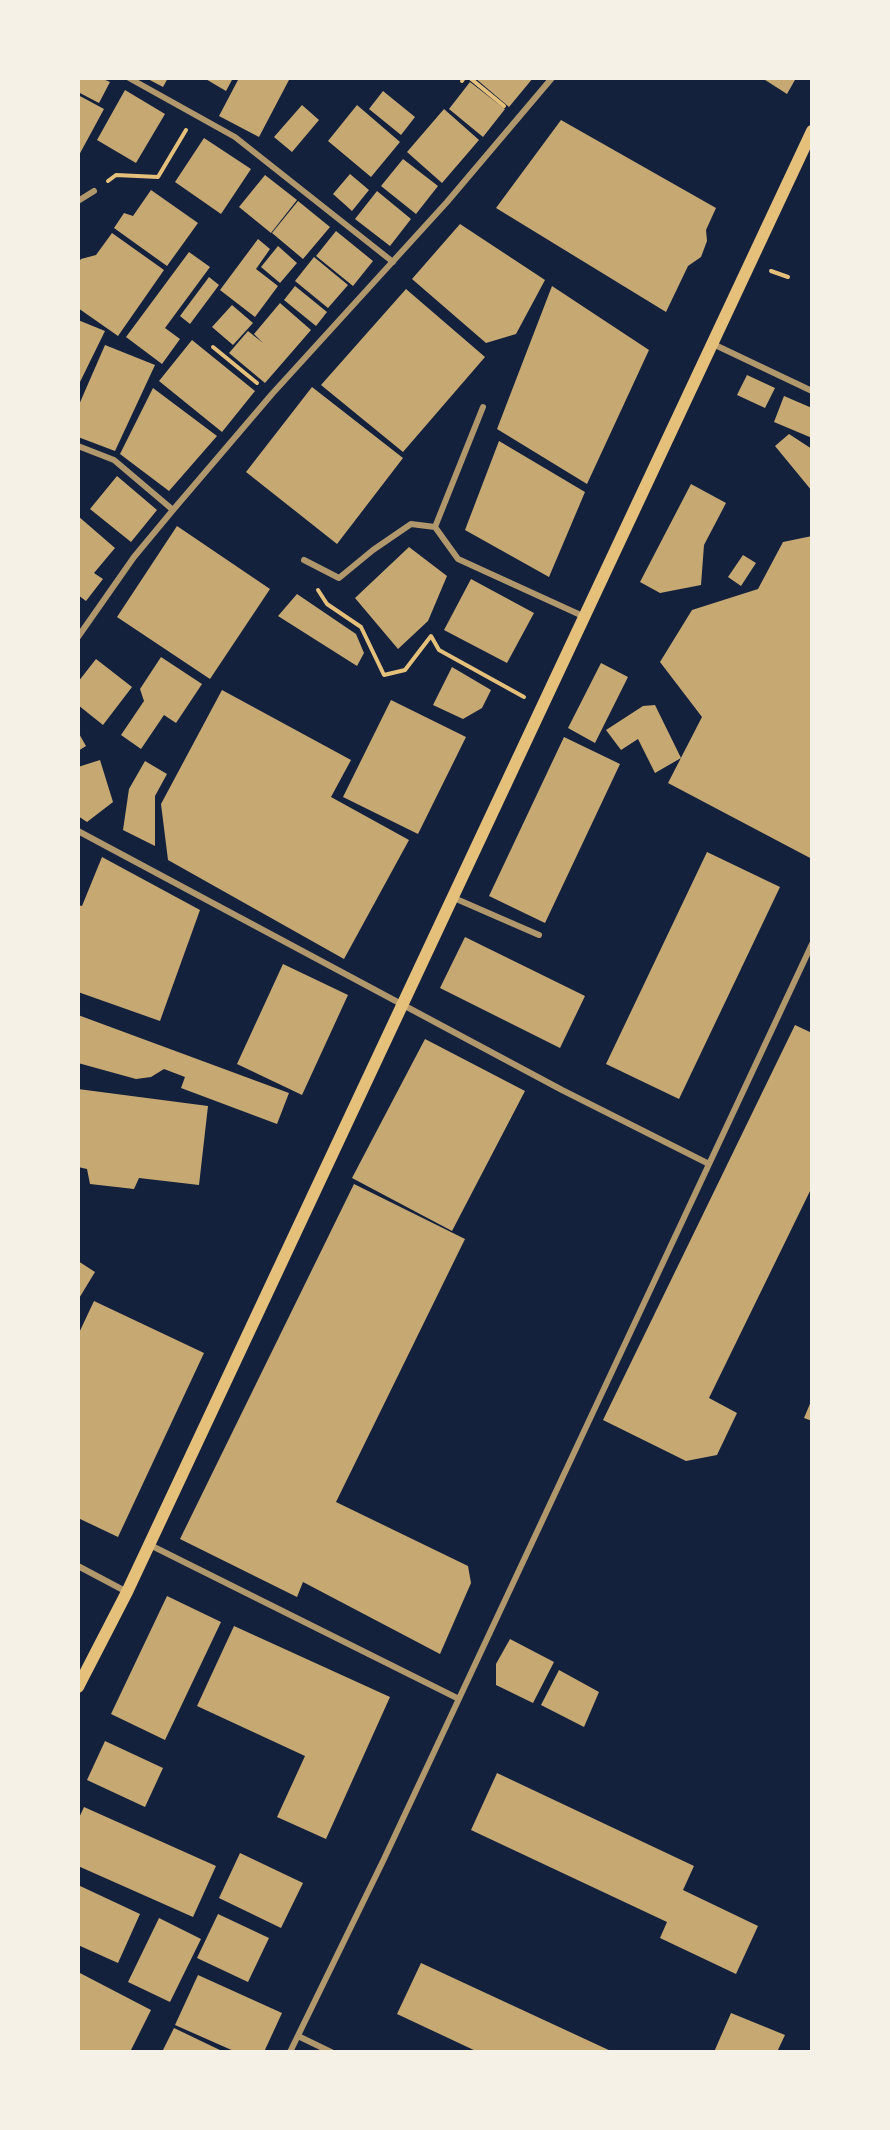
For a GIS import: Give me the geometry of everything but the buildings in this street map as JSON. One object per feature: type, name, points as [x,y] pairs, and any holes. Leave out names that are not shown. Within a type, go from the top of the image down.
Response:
[{"type":"main road","points":[[78,1687],[127,1592],[404,1006],[812,131]]},
{"type":"street","points":[[129,78],[235,138],[393,262]]},
{"type":"street","points":[[78,637],[134,557],[173,510],[272,394],[393,262],[552,78]]},
{"type":"street","points":[[78,201],[94,191]]},
{"type":"street","points":[[713,344],[812,391]]},
{"type":"street","points":[[435,527],[483,407]]},
{"type":"street","points":[[78,446],[114,460],[173,510]]},
{"type":"street","points":[[304,560],[339,578],[373,549],[411,524],[435,527],[458,560],[585,617]]},
{"type":"street","points":[[78,831],[562,1090],[709,1164]]},
{"type":"street","points":[[454,898],[539,935]]},
{"type":"street","points":[[290,2052],[459,1699],[812,944]]},
{"type":"street","points":[[149,1545],[459,1699]]},
{"type":"street","points":[[78,1566],[127,1592]]},
{"type":"street","points":[[298,2036],[331,2052]]},
{"type":"path","points":[[470,78],[517,118]]},
{"type":"path","points":[[94,191],[116,175],[158,177],[196,114]]},
{"type":"path","points":[[213,347],[272,394]]},
{"type":"path","points":[[315,586],[327,603],[361,627],[384,675],[405,670],[431,636],[439,650],[543,707]]}]
